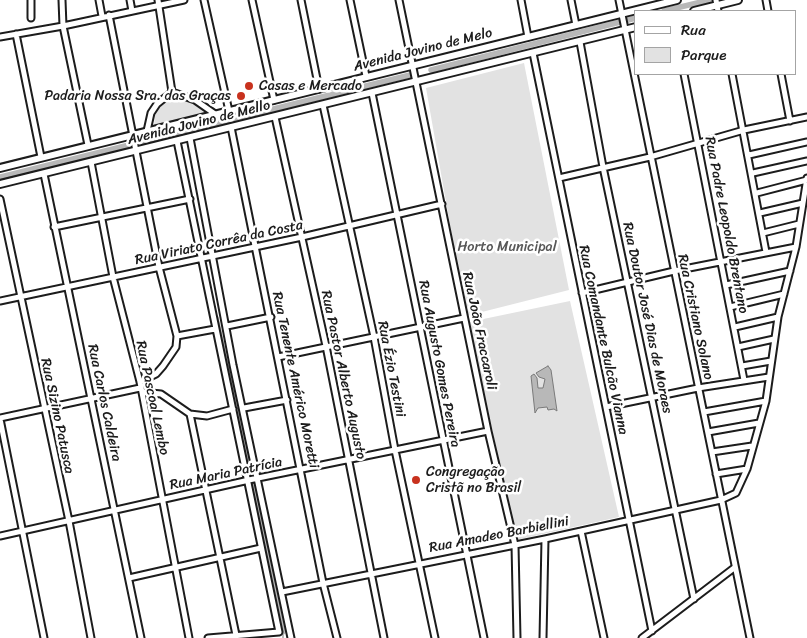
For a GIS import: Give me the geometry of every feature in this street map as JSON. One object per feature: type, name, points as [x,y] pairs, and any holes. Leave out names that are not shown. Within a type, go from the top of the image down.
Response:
[{"type":"main road","name":"Avenida Jovino de Melo","points":[[639,10],[677,0]]},
{"type":"main road","points":[[698,10],[738,0]]},
{"type":"main road","name":"Avenida Jovino de Melo","points":[[0,168],[366,76],[634,11]]},
{"type":"main road","name":"Avenida Jovino de Mello","points":[[0,184],[580,42],[624,28],[634,27]]},
{"type":"street","points":[[31,0],[31,18]]},
{"type":"street","points":[[62,0],[63,26],[88,145]]},
{"type":"street","points":[[99,0],[102,16]]},
{"type":"street","points":[[130,0],[132,11]]},
{"type":"street","points":[[0,32],[0,37],[63,26],[132,11],[158,3],[184,0]]},
{"type":"street","points":[[204,0],[229,111]]},
{"type":"street","points":[[252,0],[274,100]]},
{"type":"street","points":[[301,0],[319,89]]},
{"type":"street","points":[[350,0],[366,76]]},
{"type":"street","name":"Rua João Fraccaroli","points":[[400,0],[464,318],[515,545],[517,638]]},
{"type":"street","points":[[521,0],[528,37]]},
{"type":"street","points":[[571,0],[576,25]]},
{"type":"street","name":"Rua Cristiano Solano","points":[[619,0],[704,412],[734,568],[750,638]]},
{"type":"street","points":[[158,3],[172,92]]},
{"type":"street","points":[[44,638],[0,418],[141,387],[156,374],[174,351],[177,336],[159,267],[109,15]]},
{"type":"street","points":[[16,34],[41,157]]},
{"type":"street","name":"Rua Doutor José Dias de Moraes","points":[[580,42],[603,167],[694,598]]},
{"type":"street","name":"Rua Comandante Bulcão Vianna","points":[[533,53],[652,631]]},
{"type":"street","name":"Rua Padre Leopoldo Brentano","points":[[684,75],[744,380]]},
{"type":"street","points":[[732,75],[757,193],[766,252]]},
{"type":"street","points":[[781,75],[790,121]]},
{"type":"street","points":[[172,92],[195,100],[215,114]]},
{"type":"street","points":[[147,131],[151,113],[157,104],[172,92]]},
{"type":"street","name":"Rua Augusto Gomes Pereira","points":[[372,93],[484,638]]},
{"type":"street","name":"Rua Ézio Testini","points":[[322,105],[374,337],[434,638]]},
{"type":"street","name":"Rua Pastor Alberto Augusto","points":[[275,117],[326,346],[384,638]]},
{"type":"street","points":[[559,178],[650,157],[744,130],[807,117]]},
{"type":"street","name":"Rua Tenente Américo Moretti","points":[[231,127],[302,469],[323,583],[337,638]]},
{"type":"street","points":[[190,138],[244,408],[261,548],[279,632],[208,638]]},
{"type":"street","points":[[177,141],[233,409],[282,592],[291,638]]},
{"type":"street","points":[[749,154],[807,142]]},
{"type":"street","points":[[753,173],[807,161]]},
{"type":"street","name":"Rua Pascoal Lembo","points":[[90,162],[113,277],[141,387],[161,500],[189,638]]},
{"type":"street","name":"Rua Carlos Caldeira","points":[[44,174],[141,638]]},
{"type":"street","points":[[716,474],[747,469],[766,401],[778,317],[796,247],[807,179],[757,193]]},
{"type":"street","name":"Rua Sizino Patusca","points":[[0,199],[91,638]]},
{"type":"street","points":[[54,227],[190,200]]},
{"type":"street","points":[[760,213],[803,203]]},
{"type":"street","name":"Rua Viriato Corrêa da Costa","points":[[0,301],[302,237],[442,204]]},
{"type":"street","points":[[763,233],[799,224]]},
{"type":"street","points":[[582,293],[674,271],[796,247]]},
{"type":"street","points":[[726,285],[790,271]]},
{"type":"street","points":[[730,306],[784,294]]},
{"type":"street","points":[[227,326],[271,317]]},
{"type":"street","points":[[735,327],[778,317]]},
{"type":"street","points":[[278,357],[464,318]]},
{"type":"street","points":[[177,336],[215,329]]},
{"type":"street","points":[[738,347],[774,339]]},
{"type":"street","points":[[742,366],[771,361]]},
{"type":"street","points":[[606,407],[698,388],[769,377]]},
{"type":"street","points":[[141,387],[161,394],[190,414],[207,416],[233,409]]},
{"type":"street","points":[[244,408],[287,400]]},
{"type":"street","points":[[704,412],[766,401]]},
{"type":"street","points":[[190,414],[236,635]]},
{"type":"street","points":[[708,432],[759,423]]},
{"type":"street","name":"Rua Maria Patrícia","points":[[0,536],[253,479],[488,431]]},
{"type":"street","points":[[712,452],[752,446]]},
{"type":"street","name":"Rua Amadeo Barbiellini","points":[[282,592],[515,545],[721,500],[732,496],[740,489],[747,469]]},
{"type":"street","points":[[580,531],[604,638]]},
{"type":"street","points":[[543,638],[546,538]]},
{"type":"street","points":[[129,578],[261,548]]},
{"type":"street","points":[[642,638],[734,568]]},
{"type":"green space","name":"Horto Municipal","points":[[524,63],[569,290],[466,316],[426,88]]},
{"type":"green space","points":[[173,98],[185,99],[210,113],[154,126],[155,115],[160,107]]},
{"type":"green space","points":[[570,301],[619,517],[516,540],[469,322]]},
{"type":"shaded area","points":[[548,366],[551,370],[557,411],[554,409],[548,410],[547,407],[538,408],[535,413],[531,376],[534,374],[537,378],[538,388],[543,388],[545,379],[539,377],[536,373]]},
{"type":"waterway","points":[[668,10],[709,0]]},
{"type":"waterway","points":[[431,70],[634,19]]},
{"type":"waterway","points":[[141,142],[410,75]]},
{"type":"waterway","points":[[0,177],[129,145]]},
{"type":"waterway","points":[[216,318],[250,476]]},
{"type":"waterway","points":[[252,484],[283,632]]},
{"type":"waterway","points":[[283,632],[283,638]]},
{"type":"place","name":"Casas e Mercado","points":[[249,86]]},
{"type":"place","name":"Padaria Nossa Sra. das Graças","points":[[241,96]]},
{"type":"place","name":"Congregação Cristã no Brasil","points":[[416,480]]}]
